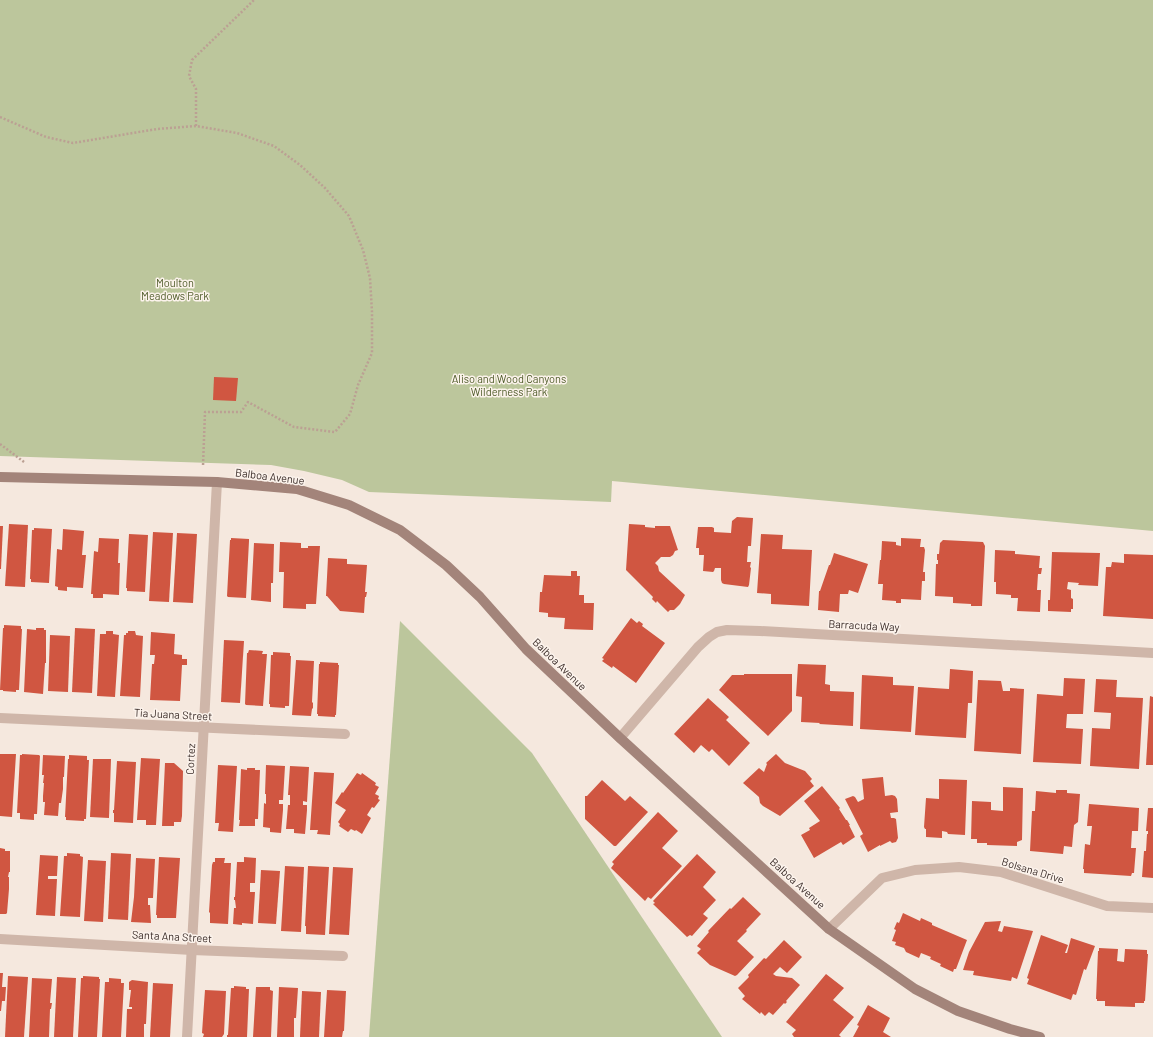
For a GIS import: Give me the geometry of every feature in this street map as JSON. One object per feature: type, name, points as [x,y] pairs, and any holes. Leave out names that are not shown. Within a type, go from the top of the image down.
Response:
[{"type":"street","name":"Balboa Avenue","points":[[0,477],[217,482],[297,489],[349,505],[400,530],[446,565],[480,597],[526,649],[620,738],[830,929],[914,989],[958,1011],[1010,1030],[1040,1037]]},
{"type":"street","name":"Cortez","points":[[187,1037],[217,482]]},
{"type":"street","name":"Barracuda Way","points":[[620,738],[698,647],[717,632],[727,630],[768,631],[1153,653]]},
{"type":"street","name":"Tia Juana Street","points":[[0,718],[345,734]]},
{"type":"street","name":"Bolsana Drive","points":[[830,929],[882,878],[916,870],[958,868],[1001,872],[1107,906],[1153,908]]},
{"type":"street","name":"Santa Ana Street","points":[[0,939],[192,950],[343,956]]},
{"type":"path","points":[[196,126],[196,90],[189,76],[192,60],[254,0]]},
{"type":"path","points":[[0,117],[46,137],[73,143],[157,129],[196,126],[237,133],[274,146],[300,165],[325,188],[349,216],[363,250],[370,278],[372,312],[372,353],[358,385],[350,414],[335,432],[294,427],[248,402],[241,412],[205,412],[202,482]]},
{"type":"green space","points":[[0,0],[1153,0],[1153,531],[612,481],[611,502],[369,492],[342,480],[271,465],[0,456]]},
{"type":"green space","points":[[400,621],[532,753],[722,1037],[369,1037]]},
{"type":"building","points":[[214,377],[238,378],[236,401],[213,400]]},
{"type":"building","points":[[737,517],[753,518],[751,546],[748,546],[747,562],[751,562],[751,568],[748,587],[722,583],[721,568],[715,568],[713,572],[703,571],[704,555],[699,555],[699,548],[696,548],[698,527],[712,527],[714,528],[714,532],[731,533],[732,521]]},
{"type":"building","points":[[9,524],[28,525],[25,587],[5,586]]},
{"type":"building","points":[[629,524],[645,525],[645,527],[655,528],[655,526],[670,526],[678,550],[675,551],[670,557],[661,557],[655,563],[658,566],[659,571],[685,595],[680,604],[674,610],[670,610],[668,612],[657,601],[656,603],[652,599],[653,597],[626,570]]},
{"type":"building","points":[[0,526],[3,526],[1,569],[0,569]]},
{"type":"building","points":[[34,528],[52,529],[49,583],[31,582],[30,579],[32,530],[34,530]]},
{"type":"building","points":[[63,529],[84,531],[82,555],[86,555],[83,588],[67,587],[67,591],[58,590],[58,587],[55,586],[57,549],[62,550]]},
{"type":"building","points":[[153,532],[173,533],[169,602],[149,601]]},
{"type":"building","points":[[177,533],[197,534],[193,603],[173,602]]},
{"type":"building","points":[[129,534],[148,535],[145,592],[127,591],[126,588]]},
{"type":"building","points":[[761,534],[783,535],[782,549],[812,550],[809,606],[771,604],[771,594],[757,593]]},
{"type":"building","points":[[99,538],[119,539],[119,595],[103,594],[103,598],[93,598],[93,594],[91,594],[94,551],[98,552]]},
{"type":"building","points":[[231,538],[249,539],[246,598],[227,596]]},
{"type":"building","points":[[901,538],[921,539],[920,547],[924,547],[925,550],[923,572],[925,572],[925,581],[922,581],[921,600],[901,599],[901,603],[896,603],[896,601],[882,600],[883,584],[878,584],[882,541],[896,542],[896,545],[901,546]]},
{"type":"building","points":[[943,540],[983,542],[985,546],[982,606],[953,603],[953,597],[935,596],[936,564],[938,564],[937,554],[939,554],[940,543]]},
{"type":"building","points":[[280,542],[301,543],[301,548],[308,548],[308,546],[320,546],[316,604],[306,604],[306,609],[283,608],[284,572],[279,572]]},
{"type":"building","points":[[254,543],[274,544],[271,602],[251,600]]},
{"type":"building","points":[[995,550],[1015,551],[1015,554],[1040,556],[1039,568],[1042,568],[1041,574],[1038,574],[1037,590],[1041,590],[1040,612],[1017,611],[1018,598],[1011,598],[1011,595],[996,594],[996,582],[994,582]]},
{"type":"building","points":[[1052,552],[1100,553],[1098,586],[1078,585],[1079,583],[1068,582],[1067,589],[1071,590],[1071,598],[1073,599],[1073,609],[1071,609],[1071,612],[1048,611],[1048,600],[1050,600]]},
{"type":"building","points":[[834,553],[868,564],[858,593],[849,590],[848,594],[840,594],[839,612],[818,610],[819,591]]},
{"type":"building","points":[[1124,554],[1153,555],[1153,619],[1103,616],[1106,567],[1111,567],[1112,562],[1124,563]]},
{"type":"building","points":[[328,558],[347,559],[347,564],[367,565],[365,592],[367,592],[365,597],[364,613],[340,611],[326,596]]},
{"type":"building","points":[[571,571],[577,571],[577,576],[580,576],[579,595],[584,595],[584,603],[594,603],[593,630],[564,629],[565,618],[548,617],[548,613],[539,612],[540,592],[542,592],[544,575],[571,576]]},
{"type":"building","points":[[631,618],[637,623],[639,621],[643,624],[642,626],[665,643],[636,683],[613,666],[612,668],[602,661],[604,659],[602,658]]},
{"type":"building","points":[[4,625],[21,626],[22,629],[19,690],[16,690],[16,692],[0,690]]},
{"type":"building","points":[[36,628],[44,628],[44,630],[46,630],[46,663],[43,694],[24,692],[27,629],[36,630]]},
{"type":"building","points":[[75,628],[95,629],[92,693],[72,692]]},
{"type":"building","points":[[106,631],[113,631],[113,634],[119,635],[115,697],[97,696],[100,634],[106,634]]},
{"type":"building","points":[[128,631],[135,631],[136,635],[143,636],[140,697],[120,696],[124,635],[128,633]]},
{"type":"building","points":[[151,632],[175,634],[174,654],[182,655],[182,659],[187,659],[187,665],[182,665],[180,701],[150,700],[152,664],[154,664],[155,655],[150,655]]},
{"type":"building","points":[[50,635],[70,636],[68,692],[48,691]]},
{"type":"building","points":[[224,640],[244,641],[240,703],[221,702]]},
{"type":"building","points":[[249,650],[263,651],[262,654],[267,654],[263,706],[245,704],[247,653]]},
{"type":"building","points":[[273,652],[290,653],[291,656],[289,706],[285,706],[285,708],[270,707],[269,704],[271,655],[273,655]]},
{"type":"building","points":[[296,660],[314,661],[313,708],[311,716],[292,715]]},
{"type":"building","points":[[320,662],[338,663],[339,665],[335,717],[318,716],[317,714]]},
{"type":"building","points":[[798,664],[826,665],[825,684],[830,685],[830,691],[854,692],[853,726],[801,722],[802,697],[796,696]]},
{"type":"building","points":[[950,669],[973,671],[972,703],[968,703],[966,738],[915,735],[918,687],[949,689]]},
{"type":"building","points":[[792,674],[792,711],[768,736],[719,690],[732,675]]},
{"type":"building","points":[[862,675],[893,677],[893,685],[914,686],[911,732],[860,729]]},
{"type":"building","points":[[1064,678],[1085,679],[1083,714],[1067,714],[1066,728],[1083,729],[1081,764],[1033,762],[1037,694],[1063,696]]},
{"type":"building","points":[[1096,679],[1117,680],[1116,697],[1143,698],[1139,769],[1090,766],[1092,728],[1110,729],[1111,713],[1094,712]]},
{"type":"building","points":[[978,680],[1001,681],[1003,691],[1010,691],[1010,688],[1024,689],[1021,754],[974,751]]},
{"type":"building","points":[[1150,696],[1153,697],[1153,765],[1146,765]]},
{"type":"building","points":[[708,698],[729,717],[726,720],[750,743],[729,766],[712,749],[709,752],[701,745],[694,753],[674,734]]},
{"type":"building","points":[[0,754],[16,754],[12,817],[0,816]]},
{"type":"building","points":[[776,754],[785,763],[805,771],[812,779],[810,781],[814,786],[780,816],[763,806],[760,803],[759,797],[743,783],[759,768],[764,772],[766,763]]},
{"type":"building","points":[[20,755],[40,756],[37,814],[34,814],[34,820],[20,819],[20,813],[17,813]]},
{"type":"building","points":[[43,755],[65,756],[63,789],[61,803],[59,803],[58,816],[44,815],[44,775],[42,775]]},
{"type":"building","points":[[69,755],[87,756],[87,760],[89,760],[86,819],[84,819],[84,821],[66,820],[65,817]]},
{"type":"building","points":[[141,758],[160,759],[156,825],[146,825],[146,820],[137,820]]},
{"type":"building","points":[[93,759],[111,759],[109,818],[90,817]]},
{"type":"building","points":[[117,761],[136,762],[133,823],[114,822],[113,810]]},
{"type":"building","points":[[165,763],[174,763],[183,771],[182,816],[181,822],[174,822],[174,826],[162,826]]},
{"type":"building","points":[[218,765],[237,766],[233,832],[218,831],[219,823],[215,823]]},
{"type":"building","points":[[266,765],[285,766],[283,800],[279,800],[279,804],[283,804],[281,833],[270,832],[270,828],[263,827],[264,803],[266,804]]},
{"type":"building","points":[[290,766],[309,767],[307,802],[303,801],[303,805],[307,805],[305,834],[294,833],[294,829],[286,829],[288,805],[290,805],[290,795],[288,795]]},
{"type":"building","points":[[247,768],[255,768],[255,770],[260,770],[258,819],[255,819],[255,826],[239,826],[241,769],[247,770]]},
{"type":"building","points":[[314,772],[334,773],[330,835],[317,834],[318,830],[310,830]]},
{"type":"building","points":[[357,773],[361,775],[362,773],[379,787],[375,794],[379,796],[378,799],[380,800],[374,808],[372,807],[367,815],[371,818],[362,834],[351,829],[348,832],[339,826],[340,824],[338,822],[346,810],[335,803]]},
{"type":"building","points":[[883,777],[885,796],[892,795],[897,799],[898,812],[890,813],[891,818],[896,819],[898,838],[896,842],[892,843],[890,841],[868,852],[860,836],[863,834],[845,799],[853,796],[858,802],[864,799],[862,779]]},
{"type":"building","points":[[939,779],[967,780],[965,835],[948,834],[947,832],[942,831],[942,838],[926,837],[926,829],[924,827],[926,798],[939,799]]},
{"type":"building","points":[[602,780],[625,801],[630,796],[648,812],[616,846],[614,846],[585,819],[585,796],[587,796]]},
{"type":"building","points":[[822,786],[840,808],[839,809],[850,825],[855,837],[843,845],[841,842],[814,858],[801,835],[810,830],[809,828],[820,821],[804,801]]},
{"type":"building","points":[[1003,787],[1023,788],[1022,840],[1017,842],[1017,846],[987,845],[987,843],[977,843],[977,839],[971,839],[972,801],[991,802],[991,810],[1003,811]]},
{"type":"building","points":[[1056,790],[1067,790],[1067,793],[1080,794],[1078,822],[1074,825],[1072,847],[1064,846],[1063,854],[1030,851],[1032,811],[1035,811],[1036,791],[1056,793]]},
{"type":"building","points":[[1089,804],[1139,808],[1138,831],[1132,831],[1131,848],[1136,848],[1134,873],[1132,873],[1131,876],[1084,873],[1085,844],[1090,845],[1092,826],[1087,826]]},
{"type":"building","points":[[1148,808],[1153,808],[1153,878],[1142,877],[1144,851],[1146,851],[1148,834],[1148,831],[1146,831]]},
{"type":"building","points":[[658,812],[678,831],[662,848],[682,866],[651,899],[648,897],[645,901],[611,868],[614,864],[612,862]]},
{"type":"building","points":[[0,848],[5,849],[5,851],[10,851],[10,872],[8,877],[9,889],[6,914],[0,914]]},
{"type":"building","points":[[67,853],[80,854],[80,856],[83,857],[80,917],[60,916],[64,856],[67,856]]},
{"type":"building","points":[[111,853],[131,854],[128,920],[108,919]]},
{"type":"building","points":[[697,854],[716,872],[703,887],[716,900],[703,914],[708,918],[692,936],[690,935],[687,937],[653,904],[655,903],[653,901]]},
{"type":"building","points":[[40,855],[58,856],[57,876],[48,876],[48,879],[57,879],[55,916],[36,915]]},
{"type":"building","points":[[159,857],[180,858],[176,918],[157,918],[156,915]]},
{"type":"building","points":[[244,857],[256,858],[255,883],[250,883],[250,892],[255,892],[253,924],[242,923],[242,925],[233,924],[234,908],[236,908],[234,897],[237,862],[244,862]]},
{"type":"building","points":[[136,858],[155,859],[153,898],[148,898],[151,923],[131,922]]},
{"type":"building","points":[[215,858],[225,858],[224,863],[231,863],[228,924],[210,923],[209,912],[212,865],[213,862],[215,862]]},
{"type":"building","points":[[88,860],[106,861],[103,922],[84,921]]},
{"type":"building","points":[[285,866],[304,867],[301,932],[281,931]]},
{"type":"building","points":[[308,866],[329,867],[325,935],[306,934],[305,926]]},
{"type":"building","points":[[333,867],[353,868],[349,935],[329,934]]},
{"type":"building","points":[[261,870],[280,871],[276,924],[258,923]]},
{"type":"building","points":[[743,897],[761,914],[737,941],[754,957],[735,976],[710,965],[697,953],[701,949],[697,946],[709,932],[708,931]]},
{"type":"building","points":[[903,913],[920,921],[921,918],[932,923],[932,925],[967,940],[956,969],[954,969],[953,972],[940,966],[941,964],[930,959],[931,957],[921,953],[919,958],[906,952],[904,948],[895,945],[896,942],[892,941],[896,930],[894,929],[897,922],[899,923]]},
{"type":"building","points":[[1001,921],[998,931],[1002,932],[1004,926],[1033,931],[1017,979],[1012,977],[1011,981],[973,975],[974,971],[963,970],[969,952],[985,922]]},
{"type":"building","points":[[1041,935],[1068,945],[1065,953],[1067,953],[1071,938],[1095,946],[1086,970],[1084,969],[1076,995],[1073,994],[1071,1000],[1027,984],[1029,979],[1027,978]]},
{"type":"building","points":[[784,940],[802,957],[787,973],[780,967],[773,974],[776,976],[792,978],[800,985],[786,1001],[787,1002],[785,1004],[784,1003],[773,1015],[769,1012],[765,1016],[761,1012],[760,1014],[742,999],[745,996],[738,988],[764,958],[766,959]]},
{"type":"building","points":[[1099,948],[1118,949],[1117,961],[1124,962],[1125,949],[1147,950],[1148,954],[1144,1003],[1135,1003],[1135,1007],[1105,1006],[1105,1001],[1097,1001]]},
{"type":"building","points":[[0,973],[3,973],[2,987],[6,987],[5,1001],[2,1001],[1,1011],[0,1011]]},
{"type":"building","points":[[826,974],[844,988],[833,1000],[854,1017],[839,1035],[841,1037],[794,1037],[792,1034],[796,1030],[786,1022]]},
{"type":"building","points":[[8,976],[28,977],[24,1037],[5,1037]]},
{"type":"building","points":[[83,976],[99,977],[100,979],[97,1037],[78,1037],[81,978],[83,978]]},
{"type":"building","points":[[57,977],[76,978],[73,1037],[54,1037]]},
{"type":"building","points":[[32,978],[52,979],[50,1003],[52,1003],[50,1009],[49,1037],[29,1037]]},
{"type":"building","points":[[109,978],[121,979],[121,983],[124,983],[121,1037],[102,1037],[105,982],[109,982]]},
{"type":"building","points":[[132,980],[148,982],[144,1037],[126,1037],[127,1009],[132,1009],[132,1007],[129,1007],[131,990],[129,990],[129,982]]},
{"type":"building","points":[[153,983],[173,984],[170,1037],[150,1037]]},
{"type":"building","points":[[234,986],[246,987],[246,989],[249,989],[247,1037],[227,1037],[231,988],[234,988]]},
{"type":"building","points":[[256,987],[270,987],[270,990],[273,991],[271,1037],[253,1037]]},
{"type":"building","points":[[279,987],[298,988],[296,1018],[294,1018],[294,1037],[277,1037]]},
{"type":"building","points":[[205,990],[226,991],[224,1034],[222,1037],[203,1037]]},
{"type":"building","points":[[327,990],[346,991],[344,1031],[342,1037],[324,1037]]},
{"type":"building","points":[[302,991],[321,992],[319,1037],[300,1037]]},
{"type":"building","points":[[868,1005],[890,1018],[883,1032],[891,1037],[853,1037],[859,1026],[857,1025]]},
{"type":"park label","name":"Moulton Meadows Park","points":[[175,288]]},
{"type":"park label","name":"Aliso and Wood Canyons Wilderness Park","points":[[509,384]]}]
